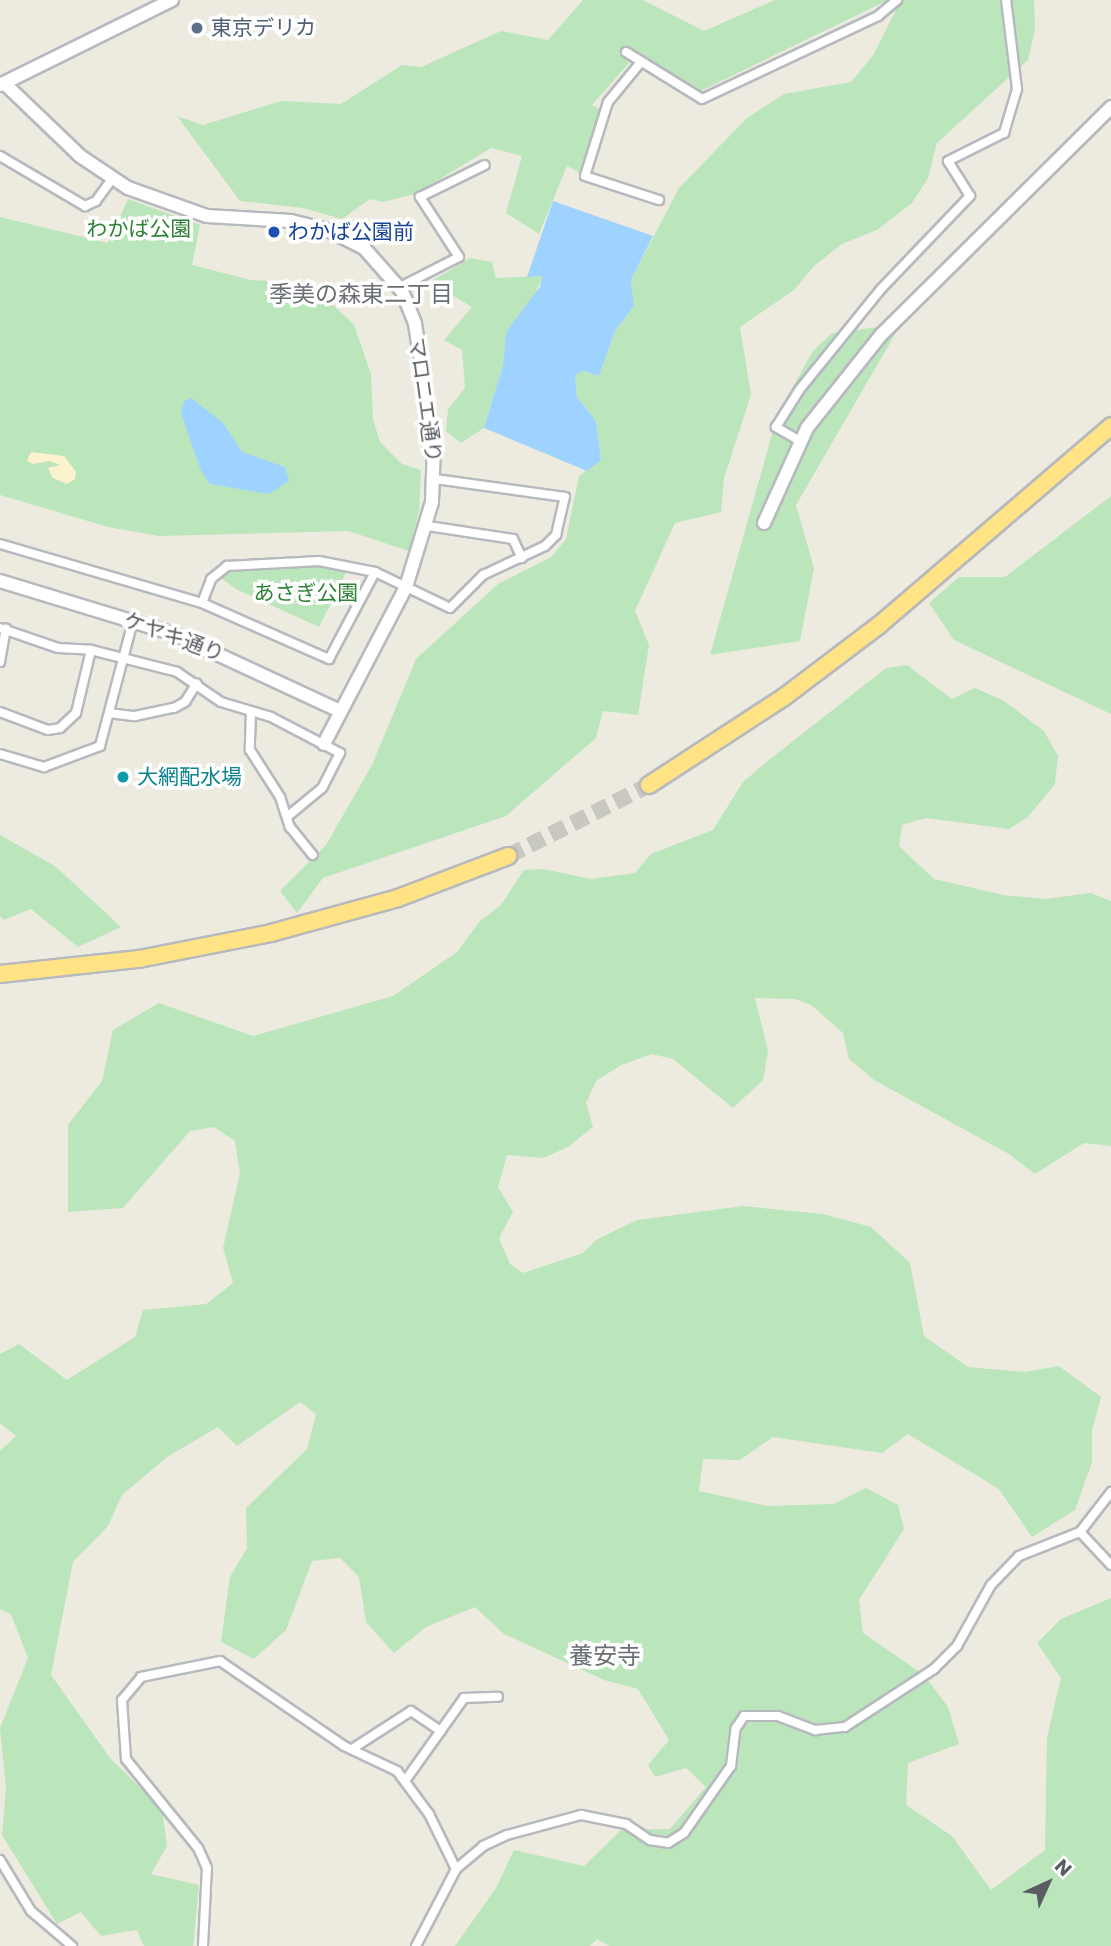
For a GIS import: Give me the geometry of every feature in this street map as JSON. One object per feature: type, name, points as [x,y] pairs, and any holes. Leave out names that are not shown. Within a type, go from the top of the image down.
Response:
[{"type":"highway","points":[[649,786],[784,697],[878,626],[1111,426]]},
{"type":"highway","points":[[0,974],[139,958],[271,933],[398,898],[508,856]]},
{"type":"street","points":[[2,84],[172,0]]},
{"type":"street","points":[[626,52],[702,99],[878,16],[897,0]]},
{"type":"street","points":[[800,442],[776,427],[800,389],[881,289],[970,196],[948,161],[1004,133],[1017,89],[1006,0]]},
{"type":"street","points":[[640,62],[608,102],[585,176],[659,200]]},
{"type":"street","name":"マロニエ通り","points":[[2,84],[80,156],[112,179],[152,200],[195,213],[257,223],[291,221],[328,230],[364,248],[400,287],[415,324],[434,444],[435,479],[428,526],[406,587],[324,744]]},
{"type":"street","points":[[764,523],[800,442],[881,335],[1111,107]]},
{"type":"street","points":[[0,156],[85,206],[96,201],[112,179]]},
{"type":"street","points":[[400,287],[459,257],[420,197],[485,165]]},
{"type":"street","points":[[202,603],[211,579],[227,566],[319,561],[375,572],[450,608],[483,575],[522,558],[556,536],[565,497],[435,479]]},
{"type":"street","points":[[428,526],[513,539],[522,558]]},
{"type":"street","points":[[0,544],[202,603],[329,659],[375,572]]},
{"type":"street","name":"ケヤキ通り","points":[[0,581],[133,621],[209,648],[341,711]]},
{"type":"street","points":[[0,754],[44,767],[100,746],[133,621]]},
{"type":"street","points":[[0,662],[3,628],[58,648],[91,650],[177,671],[220,702],[251,712],[340,753],[322,788],[287,817]]},
{"type":"street","points":[[0,712],[48,730],[60,728],[76,713],[91,650]]},
{"type":"street","points":[[109,713],[135,716],[174,708],[185,702],[197,683]]},
{"type":"street","points":[[251,712],[250,750],[280,797],[287,817],[313,855]]},
{"type":"street","points":[[416,1946],[456,1869],[483,1846],[508,1835],[581,1815],[612,1818],[650,1840],[668,1843],[684,1833],[730,1766],[736,1728],[744,1716],[778,1716],[815,1730],[845,1727],[934,1669],[957,1646],[991,1585],[1019,1556],[1080,1532],[1111,1492]]},
{"type":"street","points":[[1080,1532],[1111,1565]]},
{"type":"street","points":[[203,1946],[207,1868],[198,1848],[126,1759],[122,1700],[129,1687],[141,1677],[220,1661],[352,1749],[389,1766],[405,1781],[429,1814],[456,1869]]},
{"type":"street","points":[[405,1781],[464,1698],[498,1698]]},
{"type":"street","points":[[352,1749],[411,1711],[441,1731]]},
{"type":"street","points":[[0,1860],[32,1911],[72,1946]]},
{"type":"green space","points":[[583,0],[643,0],[704,31],[775,0],[888,0],[701,91],[626,46],[619,54],[629,63],[592,105],[601,110],[581,173],[567,166],[539,234],[506,213],[522,156],[491,148],[415,194],[383,202],[370,199],[342,219],[303,208],[240,201],[177,116],[203,125],[281,101],[341,104],[402,65],[421,67],[501,31],[548,40]]},
{"type":"green space","points":[[901,0],[1034,0],[1035,30],[1028,60],[937,143],[928,178],[912,203],[877,230],[842,244],[815,265],[794,290],[740,327],[751,395],[724,478],[721,512],[675,523],[635,611],[649,645],[638,715],[603,711],[596,738],[506,816],[323,878],[297,913],[280,891],[326,845],[372,765],[416,659],[498,584],[551,557],[566,539],[579,476],[601,459],[596,421],[577,397],[575,375],[582,371],[599,376],[615,331],[634,306],[631,280],[679,188],[747,118],[784,94],[851,82],[874,54]]},
{"type":"green space","name":"わかば公園","points":[[128,199],[200,225],[192,265],[251,280],[289,282],[323,295],[354,325],[371,374],[373,419],[380,442],[402,464],[421,470],[419,511],[409,551],[348,531],[159,536],[108,527],[0,495],[0,217],[108,243]]},
{"type":"green space","points":[[470,258],[492,262],[496,278],[543,276],[530,305],[506,332],[503,365],[484,428],[461,443],[446,431],[448,409],[465,388],[462,350],[444,340],[472,307],[430,282]]},
{"type":"green space","points":[[901,324],[796,505],[814,568],[800,641],[710,655],[778,413],[813,351],[832,333]]},
{"type":"green space","points":[[1111,496],[1111,714],[954,640],[929,603],[959,577],[1005,577]]},
{"type":"green space","name":"あさぎ公園","points":[[318,566],[348,569],[319,627],[236,589],[218,576],[233,570]]},
{"type":"green space","points":[[907,665],[952,699],[975,688],[1004,701],[1044,731],[1058,756],[1055,784],[1028,817],[1009,829],[926,818],[902,825],[899,846],[934,879],[1003,895],[1044,899],[1091,893],[1111,901],[1111,1146],[1084,1143],[1035,1174],[1009,1154],[874,1080],[849,1059],[843,1033],[811,1005],[795,999],[755,998],[768,1051],[763,1080],[733,1108],[673,1059],[652,1054],[621,1065],[596,1081],[586,1103],[593,1127],[568,1147],[543,1158],[507,1155],[498,1187],[513,1212],[499,1238],[510,1264],[523,1273],[583,1253],[596,1240],[637,1220],[743,1206],[823,1214],[871,1227],[910,1263],[924,1336],[968,1367],[1025,1372],[1059,1366],[1101,1397],[1092,1431],[1092,1462],[1075,1510],[1032,1537],[999,1489],[908,1434],[882,1453],[773,1437],[740,1460],[703,1459],[699,1491],[767,1506],[834,1504],[866,1488],[898,1505],[904,1529],[859,1600],[863,1633],[924,1675],[948,1707],[959,1744],[908,1763],[906,1805],[952,1836],[991,1890],[1045,1850],[1047,1737],[1061,1678],[1037,1643],[1061,1619],[1111,1598],[1111,1946],[609,1946],[597,1939],[590,1946],[455,1946],[496,1888],[514,1850],[584,1866],[621,1830],[670,1829],[706,1787],[686,1768],[655,1777],[648,1765],[669,1740],[638,1689],[604,1680],[504,1634],[475,1607],[426,1627],[394,1653],[366,1622],[359,1577],[340,1558],[312,1561],[286,1630],[254,1659],[221,1642],[230,1577],[247,1548],[246,1508],[307,1449],[316,1414],[300,1402],[237,1446],[218,1427],[167,1457],[122,1495],[108,1526],[73,1562],[51,1675],[110,1758],[162,1809],[167,1846],[151,1874],[199,1885],[193,1946],[144,1946],[137,1930],[101,1936],[81,1912],[57,1924],[2,1835],[6,1787],[0,1728],[28,1658],[11,1614],[0,1609],[0,1451],[16,1436],[0,1423],[0,1354],[19,1344],[67,1380],[135,1337],[143,1310],[206,1304],[233,1283],[223,1248],[240,1173],[235,1141],[214,1127],[190,1131],[123,1208],[68,1212],[68,1125],[102,1081],[113,1030],[159,1003],[253,1036],[393,996],[457,952],[480,921],[501,905],[524,870],[543,869],[591,879],[635,873],[651,854],[713,830],[743,782],[886,668]]},
{"type":"green space","points":[[0,835],[55,866],[121,927],[78,947],[31,909],[4,920],[0,916]]},
{"type":"sand","points":[[31,452],[64,456],[76,472],[75,479],[67,484],[53,478],[48,468],[60,465],[49,461],[33,464],[27,461]]},
{"type":"water","points":[[553,201],[653,236],[631,280],[634,306],[615,331],[599,376],[583,371],[575,375],[577,397],[596,421],[601,460],[587,471],[484,428],[503,365],[506,332],[540,287],[542,276],[527,277]]},
{"type":"water","points":[[191,398],[223,423],[242,452],[285,467],[289,481],[269,494],[210,484],[201,471],[181,413],[184,401]]},
{"type":"tunnel","points":[[508,856],[649,785]]},
{"type":"place","name":"東京デリカ","points":[[197,28]]},
{"type":"place","name":"わかば公園前","points":[[274,232]]},
{"type":"place","name":"大網配水場","points":[[123,777]]},
{"type":"district","name":"季美の森東二丁目","points":[[361,294]]},
{"type":"district","name":"養安寺","points":[[605,1656]]}]
